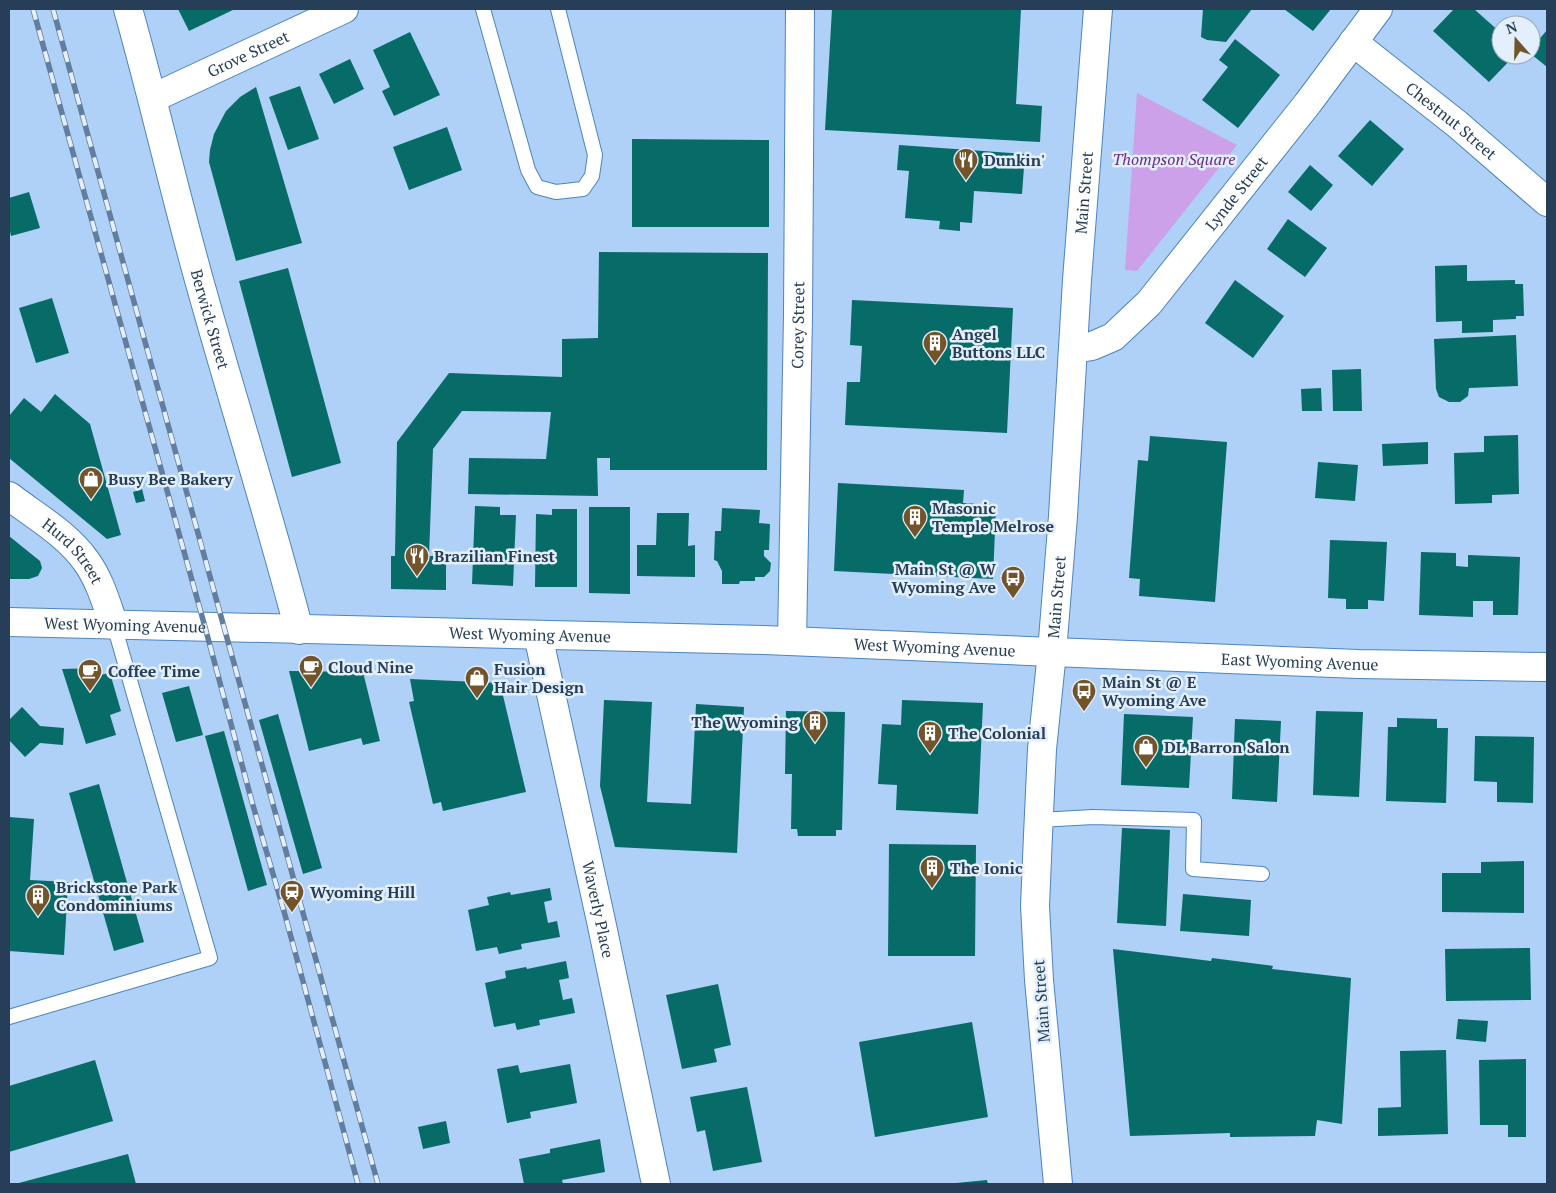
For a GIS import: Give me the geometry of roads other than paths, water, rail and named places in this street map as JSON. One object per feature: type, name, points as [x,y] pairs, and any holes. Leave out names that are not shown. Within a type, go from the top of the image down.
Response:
[{"type":"street","name":"Berwick Street","points":[[128,9],[153,98],[200,286],[282,563],[299,630]]},
{"type":"street","name":"Grove Street","points":[[153,98],[344,9]]},
{"type":"street","name":"Corey Street","points":[[792,641],[798,325],[800,9]]},
{"type":"street","name":"Main Street","points":[[1058,1184],[1038,970],[1036,906],[1042,749],[1052,652],[1085,165],[1098,9]]},
{"type":"street","name":"Lynde Street","points":[[1074,349],[1092,346],[1113,337],[1148,303],[1308,104],[1378,9]]},
{"type":"street","name":"Chestnut Street","points":[[1353,42],[1457,124],[1547,202]]},
{"type":"street","name":"Hurd Street","points":[[9,496],[55,531],[83,557],[95,575],[114,625]]},
{"type":"street","name":"West Wyoming Avenue","points":[[9,622],[792,641],[1052,652]]},
{"type":"street","name":"Waverly Place","points":[[538,635],[596,896],[656,1184]]},
{"type":"street","name":"East Wyoming Avenue","points":[[1052,652],[1358,664],[1547,667]]},
{"type":"lane","points":[[483,9],[528,170],[537,187],[556,192],[583,189],[592,176],[595,155],[558,9]]},
{"type":"lane","points":[[9,1017],[210,958],[114,625]]},
{"type":"lane","points":[[1039,820],[1094,818],[1194,820],[1193,869],[1262,874]]},
{"type":"railway","points":[[33,9],[358,1184]]},
{"type":"railway","points":[[53,9],[378,1184]]},
{"type":"place","name":"Dunkin'","points":[[966,181]]},
{"type":"place","name":"Angel Buttons LLC","points":[[935,364]]},
{"type":"place","name":"Busy Bee Bakery","points":[[91,500]]},
{"type":"place","name":"Masonic Temple Melrose","points":[[915,538]]},
{"type":"place","name":"Brazilian Finest","points":[[417,577]]},
{"type":"place","name":"Main St @ W Wyoming Ave","points":[[1013,599]]},
{"type":"place","name":"Cloud Nine","points":[[311,688]]},
{"type":"place","name":"Coffee Time","points":[[90,692]]},
{"type":"place","name":"Fusion Hair Design","points":[[477,699]]},
{"type":"place","name":"Main St @ E Wyoming Ave","points":[[1084,712]]},
{"type":"place","name":"The Wyoming","points":[[815,743]]},
{"type":"place","name":"The Colonial","points":[[930,754]]},
{"type":"place","name":"DL Barron Salon","points":[[1146,768]]},
{"type":"place","name":"The Ionic","points":[[932,889]]},
{"type":"place","name":"Wyoming Hill","points":[[292,913]]},
{"type":"place","name":"Brickstone Park Condominiums","points":[[38,917]]},
{"type":"park label","name":"Thompson Square","points":[[1174,159]]}]
